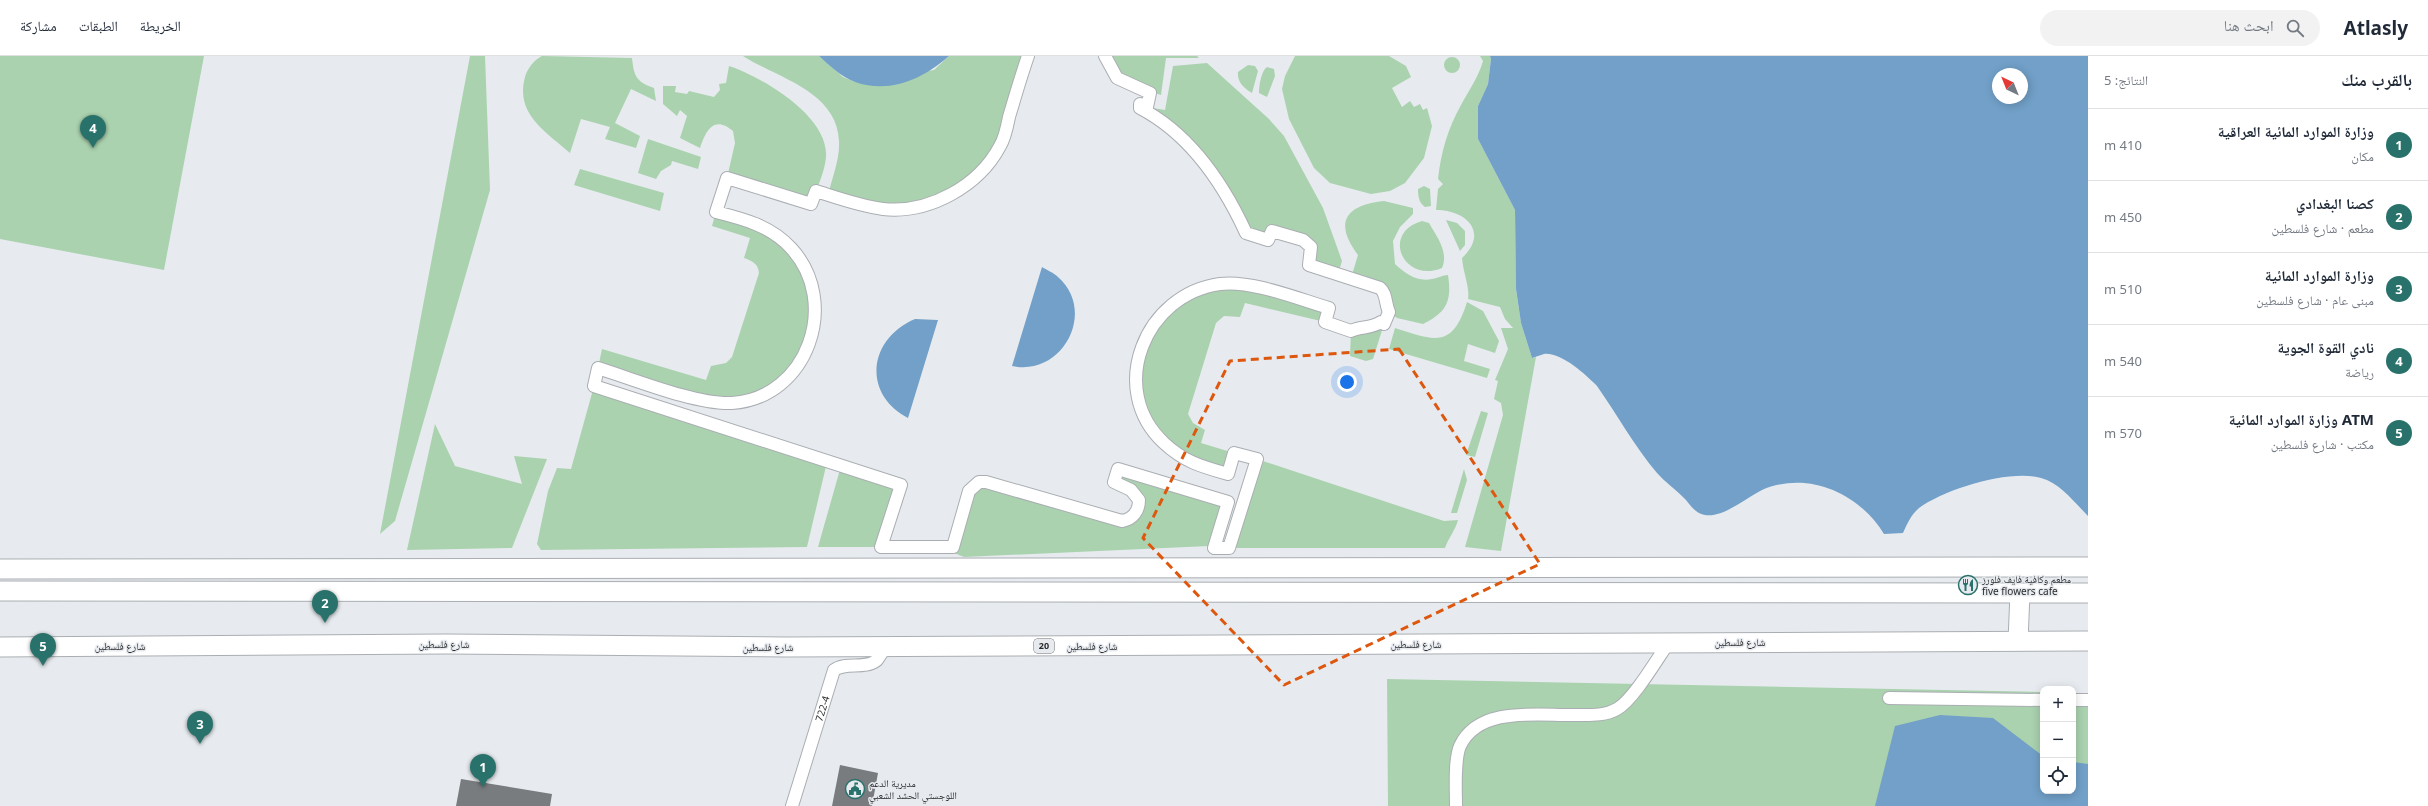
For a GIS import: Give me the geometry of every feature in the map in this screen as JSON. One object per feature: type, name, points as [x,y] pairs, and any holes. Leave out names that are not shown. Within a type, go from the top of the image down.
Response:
[{"type":"main road","points":[[0,569],[2088,567]]},
{"type":"main road","points":[[850,593],[892,568]]},
{"type":"main road","points":[[931,568],[953,578],[972,593]]},
{"type":"main road","points":[[0,591],[2088,593]]},
{"type":"main road","points":[[2018,641],[2020,593]]},
{"type":"main road","name":"شارع فلسطين","points":[[0,647],[438,644],[886,646],[2088,641]]},
{"type":"street","points":[[1028,56],[1001,145],[990,164],[971,181],[947,197],[920,207],[885,209],[859,205],[816,191],[811,204],[727,178],[716,212],[750,221],[773,232],[791,248],[811,280],[816,308],[811,342],[798,366],[778,384],[758,397],[727,403],[708,402],[598,368],[594,386],[901,485],[881,547],[953,547],[969,491],[979,482],[986,482],[1122,521],[1128,520],[1137,511],[1139,500],[1131,490],[1114,482],[1118,469],[1228,502],[1214,548],[1228,548],[1257,459],[1234,453],[1228,474],[1190,463],[1155,434],[1142,409],[1136,381],[1139,356],[1147,333],[1162,314],[1184,295],[1221,284],[1245,285],[1329,308],[1325,322],[1351,331],[1359,327],[1370,328],[1381,322],[1384,324],[1388,312],[1385,305],[1385,296],[1380,288],[1309,265],[1311,247],[1303,240],[1272,231],[1268,240],[1246,233],[1220,184],[1194,150],[1166,126],[1140,108],[1140,104],[1147,106],[1150,93],[1117,78],[1105,56]]},
{"type":"street","points":[[1456,806],[1456,775],[1460,747],[1475,726],[1487,720],[1507,716],[1606,714],[1627,702],[1669,642]]},
{"type":"street","name":"722-4","points":[[792,806],[834,670],[839,667],[865,665],[876,660],[886,646]]},
{"type":"street","points":[[1889,698],[2040,700]]},
{"type":"street","points":[[2076,700],[2088,700]]},
{"type":"highlighted area","points":[[1399,349],[1540,564],[1284,685],[1143,538],[1230,361]]},
{"type":"green space","points":[[0,56],[204,56],[164,270],[0,239]]},
{"type":"green space","points":[[470,56],[485,56],[490,190],[395,521],[380,534]]},
{"type":"green space","points":[[542,56],[632,58],[637,78],[648,86],[654,88],[656,101],[631,89],[615,123],[640,136],[636,148],[605,139],[610,127],[581,119],[570,153],[542,129],[528,112],[524,101],[523,90],[527,71],[534,62]]},
{"type":"green space","points":[[743,56],[819,56],[843,77],[855,82],[934,70],[949,56],[1028,56],[1001,145],[947,197],[885,209],[828,195],[837,162],[839,141],[836,124],[828,110],[817,98],[803,88]]},
{"type":"green space","points":[[1105,56],[1197,56],[1199,58],[1166,58],[1161,95],[1132,86]]},
{"type":"green space","points":[[1295,56],[1389,56],[1406,66],[1411,77],[1392,88],[1402,107],[1410,101],[1414,107],[1420,104],[1423,110],[1427,108],[1432,126],[1424,158],[1405,183],[1390,191],[1371,194],[1330,183],[1314,168],[1289,119],[1282,89],[1285,76]]},
{"type":"green space","points":[[1480,56],[1490,56],[1491,59],[1488,84],[1478,106],[1478,139],[1515,210],[1516,290],[1521,323],[1532,358],[1536,357],[1501,551],[1465,547],[1503,415],[1501,403],[1494,399],[1498,381],[1495,380],[1508,349],[1501,328],[1513,328],[1505,319],[1500,307],[1468,299],[1468,290],[1462,258],[1470,249],[1474,240],[1474,232],[1471,225],[1457,214],[1436,210],[1438,189],[1443,184],[1438,179],[1446,140],[1452,122],[1481,67],[1483,61]]},
{"type":"green space","points":[[1449,57],[1455,57],[1460,62],[1458,71],[1455,73],[1449,73],[1444,68],[1444,62]]},
{"type":"green space","points":[[1207,63],[1269,119],[1284,136],[1323,208],[1342,261],[1338,274],[1309,265],[1311,247],[1272,231],[1268,240],[1246,233],[1231,201],[1147,107],[1165,110],[1173,66]]},
{"type":"green space","points":[[1248,65],[1255,66],[1258,71],[1252,93],[1246,89],[1238,76],[1238,72]]},
{"type":"green space","points":[[729,66],[758,79],[791,100],[817,127],[824,142],[826,157],[822,175],[811,204],[727,178],[735,143],[733,131],[726,126],[721,124],[716,125],[708,130],[700,148],[680,138],[687,116],[680,110],[677,116],[663,104],[663,86],[676,86],[675,92],[687,94],[689,91],[714,97],[720,90],[719,84],[726,83]]},
{"type":"green space","points":[[1267,67],[1274,69],[1275,76],[1267,97],[1259,93],[1262,75]]},
{"type":"green space","points":[[648,139],[701,157],[698,169],[672,161],[671,165],[661,171],[656,179],[638,173]]},
{"type":"green space","points":[[580,169],[664,193],[660,211],[574,185]]},
{"type":"green space","points":[[1424,186],[1430,189],[1431,206],[1425,207],[1419,199],[1418,189]]},
{"type":"green space","points":[[1384,201],[1413,208],[1413,214],[1400,227],[1393,241],[1395,264],[1408,274],[1421,279],[1427,280],[1448,275],[1449,292],[1446,305],[1438,315],[1423,324],[1397,318],[1389,312],[1385,296],[1351,278],[1358,255],[1350,243],[1346,233],[1345,224],[1347,217],[1352,211],[1360,206]]},
{"type":"green space","points":[[716,212],[750,221],[804,265],[816,319],[788,376],[733,403],[598,368],[602,349],[706,380],[711,366],[726,363],[732,357],[759,273],[756,265],[752,261],[744,258],[750,238],[712,226]]},
{"type":"green space","points":[[1446,220],[1457,223],[1465,231],[1465,245],[1460,251]]},
{"type":"green space","points":[[1422,221],[1429,223],[1441,245],[1444,256],[1442,268],[1429,271],[1417,269],[1408,263],[1402,255],[1400,245],[1402,236],[1409,227]]},
{"type":"green space","points":[[1221,284],[1329,308],[1325,322],[1245,303],[1240,317],[1224,316],[1216,323],[1188,414],[1193,423],[1205,430],[1201,443],[1234,453],[1228,474],[1183,458],[1147,422],[1137,369],[1162,314]]},
{"type":"green space","points":[[1467,302],[1483,311],[1499,341],[1495,353],[1468,344],[1464,361],[1490,369],[1487,378],[1389,349],[1395,328],[1431,338],[1440,338],[1448,334],[1455,328]]},
{"type":"green space","points":[[1384,324],[1373,359],[1366,361],[1350,356],[1351,331]]},
{"type":"green space","points":[[594,386],[827,462],[807,547],[541,550],[537,544],[548,491],[557,468],[571,469]]},
{"type":"green space","points":[[1481,411],[1488,413],[1475,457],[1466,455]]},
{"type":"green space","points":[[435,424],[455,466],[522,484],[514,456],[547,459],[512,548],[407,550]]},
{"type":"green space","points":[[1257,459],[1444,521],[1458,520],[1445,548],[1229,548]]},
{"type":"green space","points":[[841,466],[901,485],[881,547],[818,547]]},
{"type":"green space","points":[[1118,469],[1228,502],[1209,546],[964,557],[954,553],[969,491],[979,482],[1122,521],[1139,506],[1123,485]]},
{"type":"green space","points":[[1464,469],[1467,480],[1457,513],[1451,513]]},
{"type":"green space","points":[[1387,679],[2040,692],[2040,794],[2076,794],[2076,693],[2088,693],[2088,806],[1388,806]]},
{"type":"water","points":[[819,56],[949,56],[939,64],[917,77],[893,85],[881,86],[868,85],[850,80]]},
{"type":"water","points":[[1490,56],[2088,56],[2088,516],[2061,489],[2048,480],[2028,476],[2013,476],[1978,482],[1945,494],[1919,508],[1911,517],[1903,533],[1884,534],[1861,507],[1847,497],[1831,489],[1814,484],[1779,484],[1762,490],[1723,512],[1714,515],[1706,515],[1697,512],[1660,476],[1649,463],[1597,386],[1592,381],[1558,356],[1544,354],[1532,358],[1521,323],[1516,289],[1515,210],[1478,139],[1478,106],[1488,84],[1491,59]]},
{"type":"water","points":[[1042,267],[1058,277],[1069,291],[1074,307],[1074,323],[1069,338],[1059,352],[1046,362],[1030,367],[1012,366]]},
{"type":"water","points":[[915,319],[938,320],[908,418],[893,408],[883,395],[878,381],[877,367],[880,353],[888,340],[899,328]]},
{"type":"water","points":[[1940,715],[1993,718],[2040,754],[2040,794],[2076,794],[2076,762],[2088,764],[2088,806],[1875,806],[1895,726]]},
{"type":"building","name":"مديرية الدعم اللوجستي الحشد الشعبي","points":[[840,765],[878,773],[872,806],[832,806]]},
{"type":"building","points":[[461,779],[552,794],[550,806],[456,806]]},
{"type":"place","name":"نادي القوة الجوية","points":[[93,148]]},
{"type":"place","name":"مطعم وكافية فايف فلورز five flowers cafe","points":[[1968,585]]},
{"type":"place","name":"كصنا البغدادي","points":[[325,623]]},
{"type":"place","name":"ATM وزارة الموارد المائية","points":[[43,666]]},
{"type":"place","name":"وزارة الموارد المائية","points":[[200,744]]},
{"type":"place","name":"وزارة الموارد المائية العراقية","points":[[483,787]]},
{"type":"place","name":"مديرية الدعم اللوجستي الحشد الشعبي","points":[[855,789]]}]
